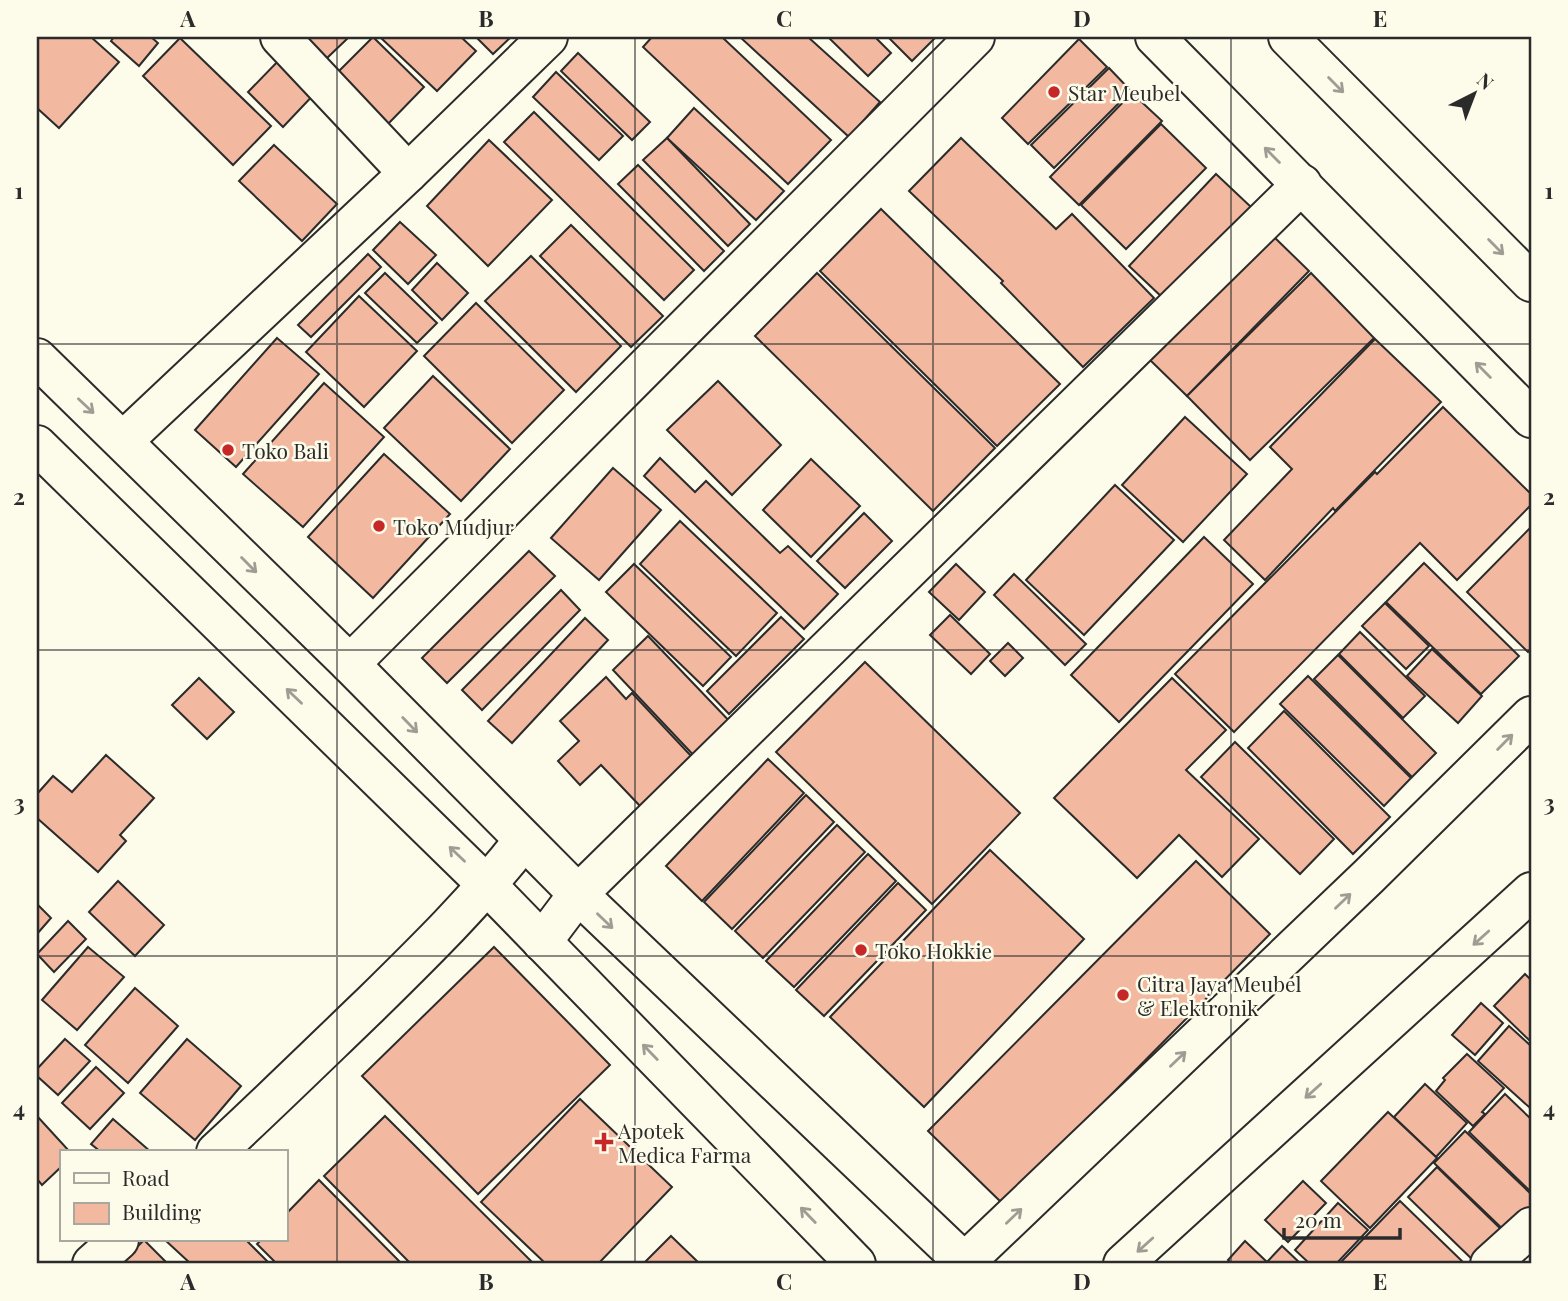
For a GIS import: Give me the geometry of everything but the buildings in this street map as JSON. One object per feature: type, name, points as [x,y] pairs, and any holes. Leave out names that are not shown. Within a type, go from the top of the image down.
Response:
[{"type":"main road","points":[[280,37],[408,173]]},
{"type":"main road","points":[[123,441],[408,173],[548,37]]},
{"type":"main road","points":[[350,664],[975,37]]},
{"type":"main road","points":[[1155,37],[1531,418]]},
{"type":"main road","points":[[1288,37],[1531,282]]},
{"type":"main road","points":[[542,942],[578,894],[1302,184]]},
{"type":"main road","points":[[42,375],[123,441],[350,664],[523,841],[964,1264],[1369,876],[1531,716]]},
{"type":"main road","points":[[37,445],[488,886],[856,1264]]},
{"type":"main road","points":[[218,1150],[285,1088],[488,886],[523,841]]},
{"type":"main road","points":[[1123,1264],[1531,892]]},
{"type":"main road","points":[[1490,1264],[1531,1227]]},
{"type":"main road","points":[[92,1264],[117,1242]]},
{"type":"place","name":"Star Meubel","points":[[1054,92]]},
{"type":"place","name":"Toko Bali","points":[[228,450]]},
{"type":"place","name":"Toko Mudjur","points":[[379,526]]},
{"type":"place","name":"Toko Hokkie","points":[[861,950]]},
{"type":"place","name":"Citra Jaya Meubel & Elektronik","points":[[1123,995]]},
{"type":"place","name":"Apotek Medica Farma","points":[[604,1142]]}]
